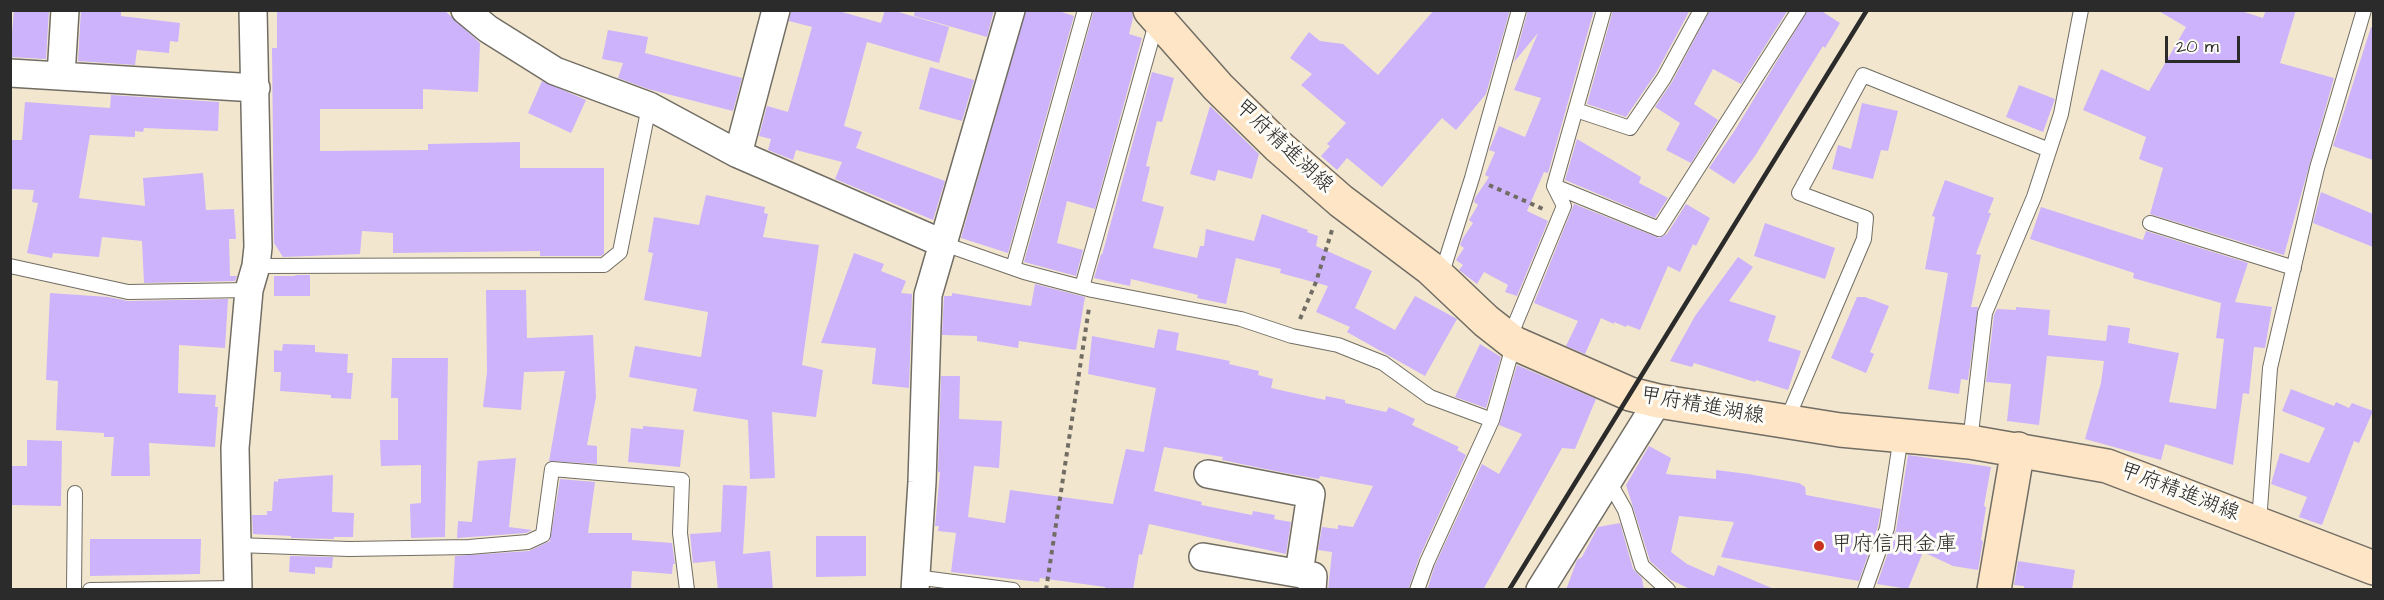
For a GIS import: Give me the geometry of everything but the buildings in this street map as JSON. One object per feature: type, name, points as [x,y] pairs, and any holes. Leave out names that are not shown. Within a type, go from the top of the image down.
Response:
[{"type":"main road","name":"甲府精進湖線","points":[[1154,14],[1218,87],[1278,146],[1341,201],[1441,279],[1512,342],[1630,394],[1658,401],[1786,422],[1970,442],[2106,466],[2373,568]]},
{"type":"main road","points":[[1994,590],[2018,450]]},
{"type":"street","points":[[61,76],[65,10]]},
{"type":"street","points":[[238,589],[235,448],[252,278],[258,247],[253,10]]},
{"type":"street","points":[[465,10],[488,29],[555,71],[649,106],[738,154],[944,244]]},
{"type":"street","points":[[738,154],[776,10]]},
{"type":"street","points":[[916,583],[928,295],[1011,10]]},
{"type":"street","points":[[10,73],[256,88]]},
{"type":"street","points":[[1540,590],[1658,401]]},
{"type":"street","points":[[1203,556],[1305,581],[1311,494],[1208,474]]},
{"type":"lane","points":[[1013,268],[1085,10]]},
{"type":"lane","points":[[1441,279],[1519,10]]},
{"type":"lane","points":[[1417,590],[1427,562],[1492,420],[1512,342],[1564,206],[1554,186],[1604,10]]},
{"type":"lane","points":[[1576,110],[1630,128],[1664,78],[1701,10]]},
{"type":"lane","points":[[1554,186],[1659,229],[1799,10]]},
{"type":"lane","points":[[1970,442],[1985,313],[2034,197],[2061,114],[2081,10]]},
{"type":"lane","points":[[2259,523],[2270,368],[2317,168],[2364,10]]},
{"type":"lane","points":[[1087,289],[1154,14]]},
{"type":"lane","points":[[1786,422],[1864,240],[1866,218],[1799,193],[1863,75],[2049,150]]},
{"type":"lane","points":[[10,266],[128,292],[252,278],[604,265],[620,252],[649,106]]},
{"type":"lane","points":[[2150,223],[2294,268]]},
{"type":"lane","points":[[944,244],[1013,268],[1087,289],[1241,319],[1292,336],[1338,345],[1383,363],[1430,397],[1492,420]]},
{"type":"lane","points":[[1865,590],[1887,528],[1901,436]]},
{"type":"lane","points":[[237,545],[349,549],[469,547],[528,542],[543,535],[552,469],[682,480],[680,533],[687,590]]},
{"type":"lane","points":[[1608,480],[1625,510],[1642,566],[1668,590]]},
{"type":"lane","points":[[74,590],[75,493]]},
{"type":"lane","points":[[916,583],[1013,590]]},
{"type":"lane","points":[[90,590],[238,589]]},
{"type":"path","points":[[1472,178],[1560,216]]},
{"type":"path","points":[[1292,336],[1316,282],[1341,201]]},
{"type":"path","points":[[1046,590],[1087,289]]},
{"type":"railway","points":[[1509,590],[1867,10]]},
{"type":"place","name":"甲府信用金庫","points":[[1819,546]]}]
